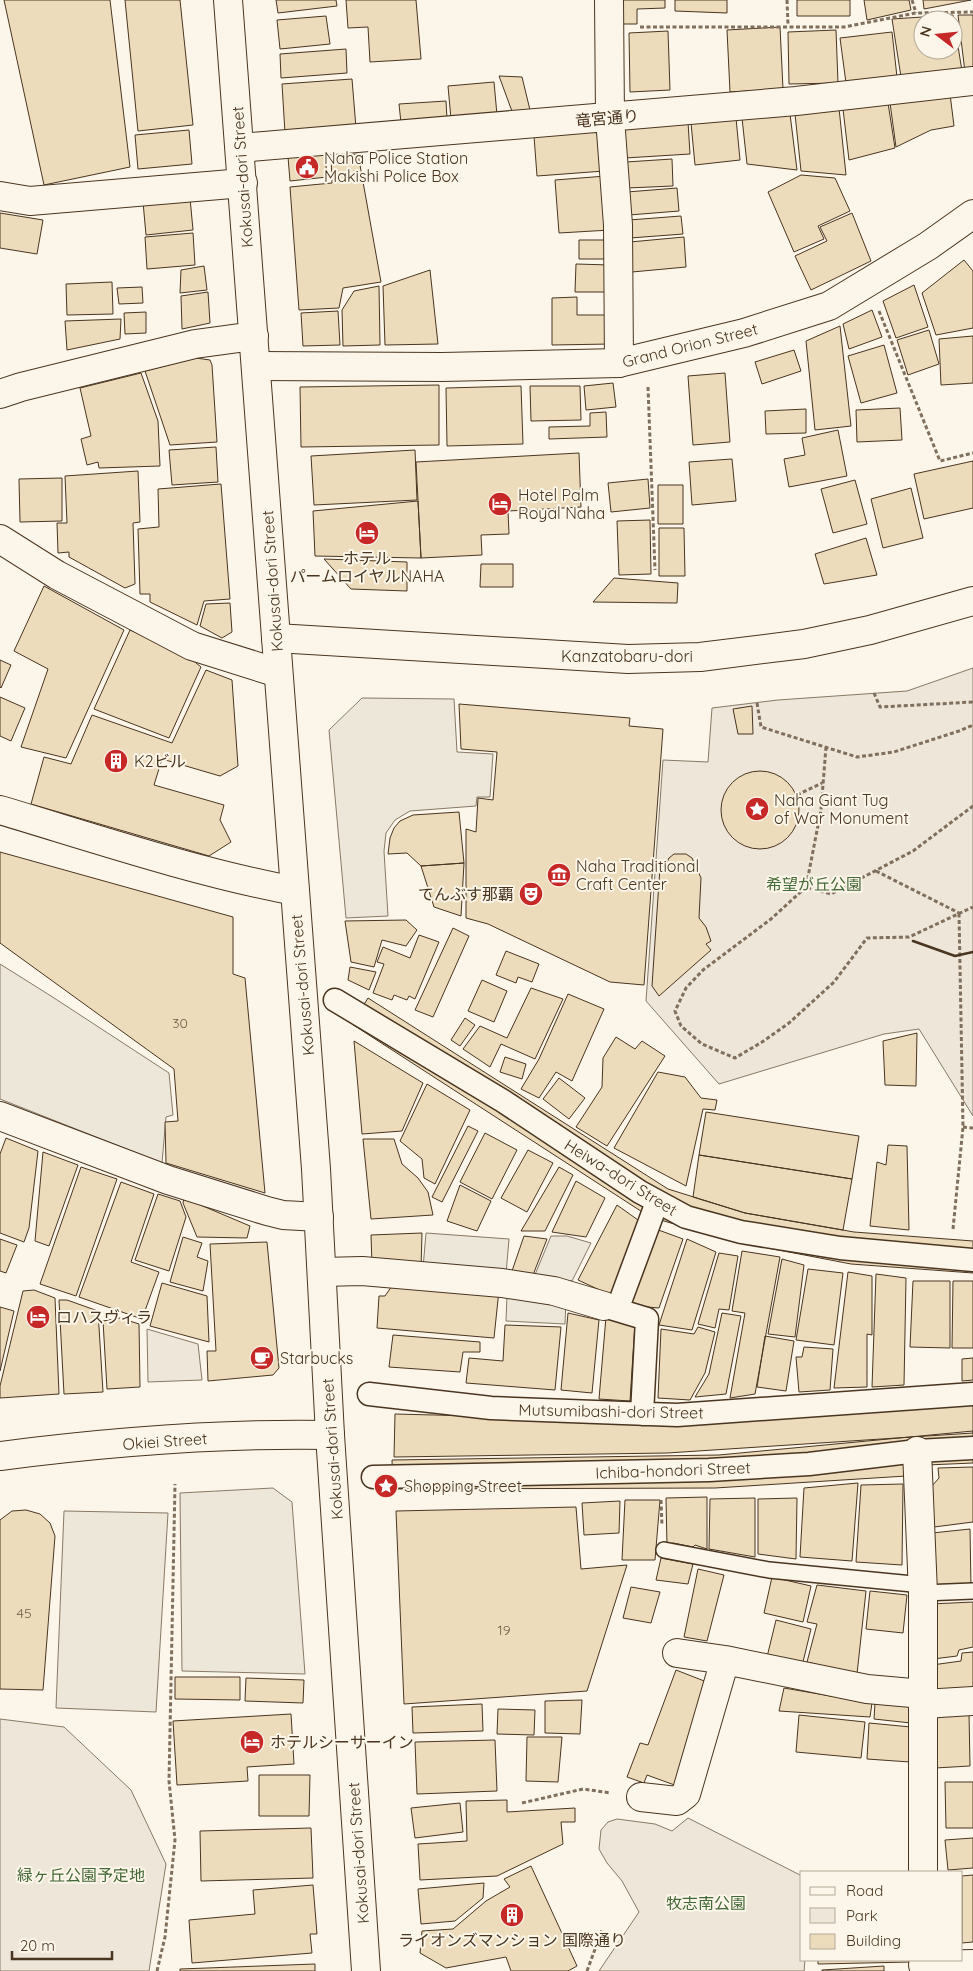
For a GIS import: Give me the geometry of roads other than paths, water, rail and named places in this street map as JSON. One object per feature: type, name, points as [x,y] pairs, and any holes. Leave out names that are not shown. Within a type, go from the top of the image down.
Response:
[{"type":"street","name":"Kokusai-dori Street","points":[[228,0],[308,1052],[319,1216],[330,1435],[366,1971]]},
{"type":"street","points":[[609,0],[610,118],[618,225],[619,363]]},
{"type":"street","name":"竜宮通り","points":[[240,148],[796,102],[973,81]]},
{"type":"street","points":[[0,196],[30,201],[243,183]]},
{"type":"street","name":"Grand Orion Street","points":[[256,366],[442,368],[619,363],[744,334],[829,306],[928,246],[973,214]]},
{"type":"street","points":[[0,394],[21,387],[195,344],[254,336]]},
{"type":"street","points":[[0,538],[57,575],[192,646],[278,673]]},
{"type":"street","name":"Kanzatobaru-dori","points":[[276,638],[619,659],[700,657],[804,644],[870,630],[973,601]]},
{"type":"street","points":[[0,810],[232,877],[295,891]]},
{"type":"street","name":"Heiwa-dori Street","points":[[335,1000],[503,1101],[657,1202],[686,1217],[742,1232],[840,1248],[973,1260]]},
{"type":"street","points":[[0,1116],[168,1180],[275,1213],[319,1216]]},
{"type":"street","points":[[611,1308],[657,1202]]},
{"type":"street","points":[[322,1272],[362,1271],[502,1283],[554,1291],[647,1320],[642,1414]]},
{"type":"street","name":"Mutsumibashi-dori Street","points":[[369,1394],[491,1408],[677,1415],[973,1394]]},
{"type":"street","name":"Okiei Street","points":[[0,1456],[85,1446],[177,1440],[270,1435],[330,1435]]},
{"type":"street","name":"Ichiba-hondori Street","points":[[372,1477],[659,1472],[808,1464],[917,1451],[973,1448]]},
{"type":"street","points":[[917,1451],[923,1589],[923,1871]]},
{"type":"street","points":[[677,1653],[725,1660],[867,1690],[923,1699],[973,1701]]},
{"type":"street","points":[[641,1798],[677,1801],[686,1794],[725,1660]]},
{"type":"street","points":[[923,1965],[973,1964]]},
{"type":"lane","points":[[664,1550],[769,1570],[923,1589],[973,1591]]},
{"type":"place","name":"Naha Police Station Makishi Police Box","points":[[307,167]]},
{"type":"place","name":"Hotel Palm Royal Naha","points":[[500,504]]},
{"type":"place","name":"ホテル パームロイヤルNAHA","points":[[367,533]]},
{"type":"place","name":"K2ビル","points":[[116,761]]},
{"type":"place","name":"Naha Giant Tug of War Monument","points":[[757,809]]},
{"type":"place","name":"Naha Traditional Craft Center","points":[[559,875]]},
{"type":"place","name":"てんぶす那覇","points":[[531,894]]},
{"type":"place","name":"ロハスヴィラ","points":[[38,1317]]},
{"type":"place","name":"Starbucks","points":[[262,1358]]},
{"type":"place","name":"Shopping Street","points":[[386,1486]]},
{"type":"place","name":"ホテルシーサーイン","points":[[252,1742]]},
{"type":"place","name":"ライオンズマンション 国際通り","points":[[512,1915]]},
{"type":"park label","name":"希望が丘公園","points":[[814,884]]},
{"type":"park label","name":"緑ヶ丘公園予定地","points":[[81,1875]]},
{"type":"park label","name":"牧志南公園","points":[[706,1903]]}]
